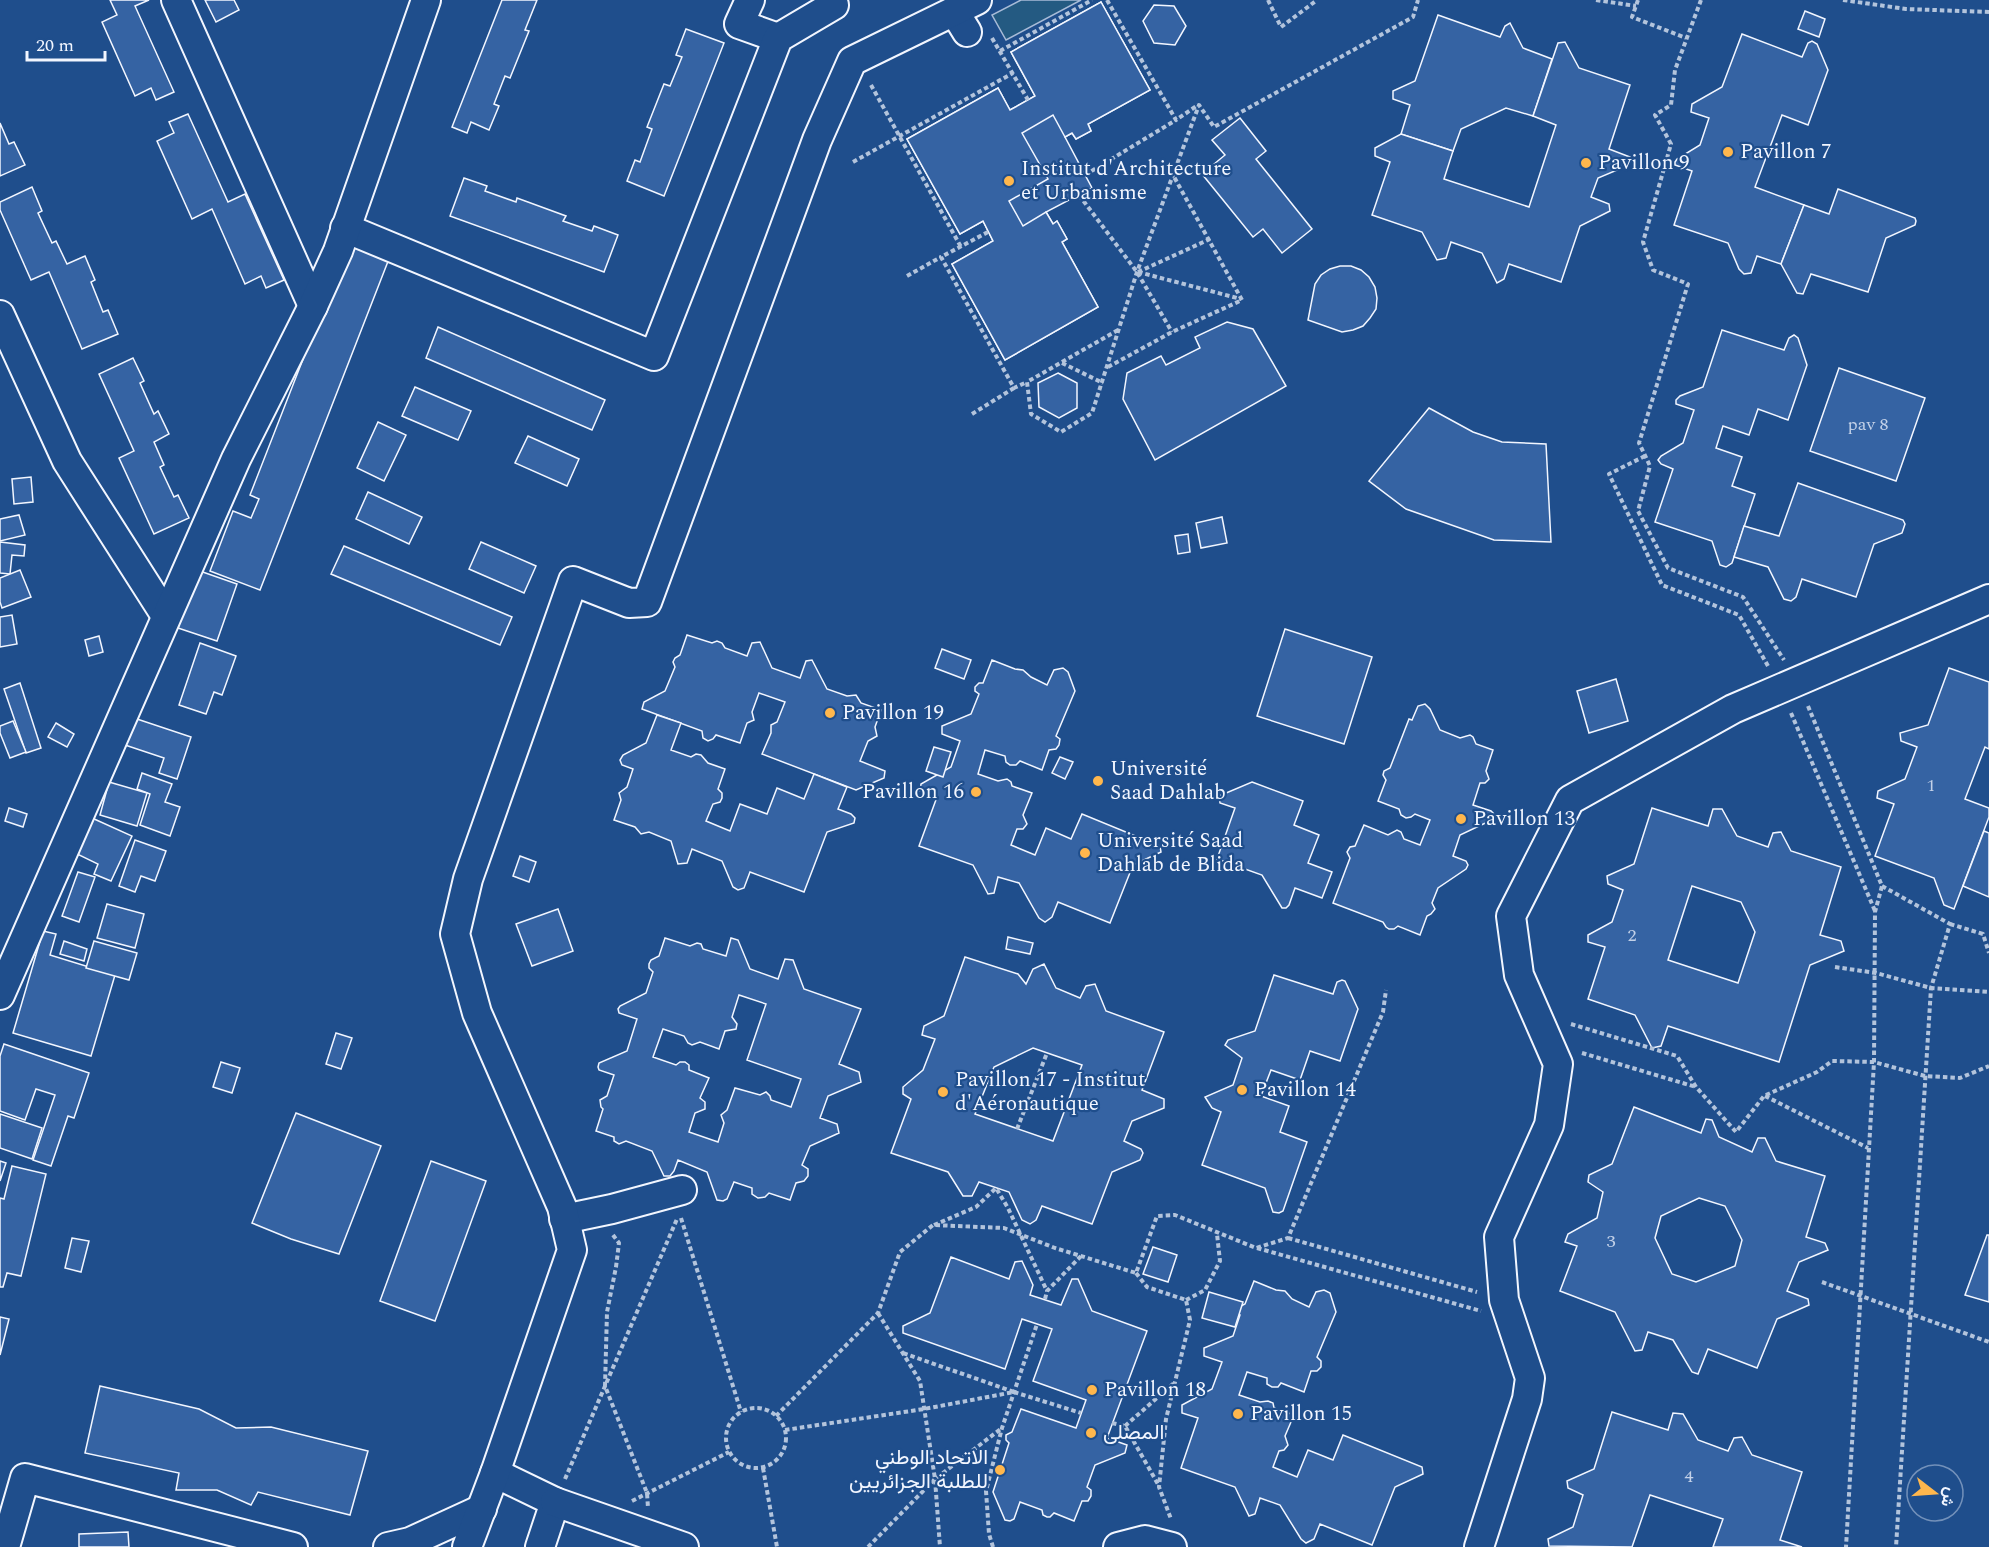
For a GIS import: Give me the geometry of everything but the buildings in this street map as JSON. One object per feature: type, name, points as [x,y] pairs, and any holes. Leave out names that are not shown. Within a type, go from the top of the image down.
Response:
[{"type":"street","points":[[176,0],[313,306]]},
{"type":"street","points":[[0,995],[236,459],[338,251],[426,0]]},
{"type":"street","points":[[750,0],[739,24],[778,38]]},
{"type":"street","points":[[345,228],[654,356],[778,38],[837,2]]},
{"type":"street","points":[[467,1547],[572,1250],[562,1207],[477,1013],[455,934],[468,879],[573,581],[629,603],[648,602],[817,140],[852,61],[965,17]]},
{"type":"street","points":[[0,315],[67,461],[166,616]]},
{"type":"street","points":[[1479,1547],[1527,1399],[1530,1378],[1507,1310],[1499,1237],[1549,1125],[1558,1064],[1519,975],[1511,916],[1570,800],[1733,709],[1989,599]]},
{"type":"street","points":[[564,1219],[682,1190]]},
{"type":"street","points":[[495,1473],[555,1502],[684,1547]]},
{"type":"street","points":[[5,1547],[26,1478],[293,1547]]},
{"type":"street","points":[[540,1547],[555,1502]]},
{"type":"street","points":[[388,1547],[410,1542],[482,1509]]},
{"type":"street","points":[[1118,1547],[1145,1540],[1173,1537]]},
{"type":"path","points":[[1000,51],[1092,0]]},
{"type":"path","points":[[1107,0],[1176,120]]},
{"type":"path","points":[[1268,0],[1281,27],[1317,0]]},
{"type":"path","points":[[1199,105],[1214,127],[1413,17],[1418,0]]},
{"type":"path","points":[[1596,0],[1636,6]]},
{"type":"path","points":[[1638,0],[1632,17],[1686,38]]},
{"type":"path","points":[[1701,0],[1675,70],[1671,105],[1654,115],[1671,144],[1643,242],[1653,270],[1688,284],[1639,443],[1650,466],[1638,511],[1668,568],[1743,597],[1790,686],[1882,886],[1950,924],[1983,934],[1989,953]]},
{"type":"path","points":[[1843,0],[1906,9],[1989,12]]},
{"type":"path","points":[[965,17],[981,18],[1028,100]]},
{"type":"path","points":[[853,162],[1012,74]]},
{"type":"path","points":[[866,77],[961,247]]},
{"type":"path","points":[[1085,175],[1199,105]]},
{"type":"path","points":[[1027,382],[1031,414],[1061,432],[1092,413],[1137,272],[1199,105]]},
{"type":"path","points":[[1173,175],[1242,300]]},
{"type":"path","points":[[1079,195],[1137,272],[1172,332]]},
{"type":"path","points":[[907,276],[988,232]]},
{"type":"path","points":[[1137,272],[1210,239]]},
{"type":"path","points":[[941,257],[1014,388]]},
{"type":"path","points":[[1137,272],[1242,300]]},
{"type":"path","points":[[1107,367],[1172,332],[1242,300]]},
{"type":"path","points":[[972,414],[1118,330]]},
{"type":"path","points":[[1061,362],[1103,383]]},
{"type":"path","points":[[1645,456],[1609,474],[1662,585],[1739,615],[1790,686],[1875,912]]},
{"type":"path","points":[[1846,1547],[1874,1062],[1875,912],[1882,886]]},
{"type":"path","points":[[1896,1547],[1931,988],[1950,924]]},
{"type":"path","points":[[1835,967],[1876,973],[1931,988],[1989,992]]},
{"type":"path","points":[[1288,1238],[1383,1012],[1386,990]]},
{"type":"path","points":[[1536,1013],[1677,1056],[1696,1087],[1736,1132],[1764,1096],[1817,1072],[1832,1061],[1874,1062],[1925,1076],[1960,1078],[1989,1066]]},
{"type":"path","points":[[1548,1042],[1696,1087]]},
{"type":"path","points":[[1017,1129],[1047,1053]]},
{"type":"path","points":[[1764,1096],[1868,1148]]},
{"type":"path","points":[[776,1416],[878,1314],[900,1252],[933,1225],[976,1207],[996,1188],[1047,1291]]},
{"type":"path","points":[[612,1209],[614,1235],[619,1243],[607,1311],[605,1386],[647,1493],[650,1535]]},
{"type":"path","points":[[555,1502],[680,1213],[741,1412]]},
{"type":"path","points":[[1136,1272],[1156,1216],[1175,1215],[1216,1234],[1256,1248],[1507,1310]]},
{"type":"path","points":[[933,1225],[1004,1228],[1081,1256],[1136,1272],[1147,1287],[1186,1300],[1205,1290],[1220,1261],[1216,1234]]},
{"type":"path","points":[[1256,1248],[1288,1238],[1507,1310]]},
{"type":"path","points":[[1045,1299],[1047,1291],[1081,1256]]},
{"type":"path","points":[[1822,1282],[1989,1342]]},
{"type":"path","points":[[1159,1487],[1166,1419],[1190,1320],[1186,1300]]},
{"type":"path","points":[[878,1314],[920,1381],[935,1479],[940,1547]]},
{"type":"path","points":[[993,1547],[989,1534],[986,1491],[1002,1428],[1037,1324]]},
{"type":"path","points":[[903,1353],[1081,1413]]},
{"type":"path","points":[[1125,1426],[1175,1382]]},
{"type":"path","points":[[785,1430],[924,1409],[1014,1392]]},
{"type":"path","points":[[750,1408],[759,1408],[776,1416],[785,1430],[787,1440],[784,1449],[772,1464],[763,1468],[753,1468],[743,1466],[735,1460],[726,1443],[734,1418],[750,1408]]},
{"type":"path","points":[[1112,1422],[1125,1426],[1159,1487],[1173,1537]]},
{"type":"path","points":[[868,1547],[935,1479],[1002,1428]]},
{"type":"path","points":[[599,1517],[729,1452]]},
{"type":"path","points":[[763,1468],[777,1547]]},
{"type":"shaded area","points":[[1021,0],[1081,0],[1006,40],[992,15]]},
{"type":"place","name":"Pavillon 7","points":[[1728,152]]},
{"type":"place","name":"Pavillon 9","points":[[1586,163]]},
{"type":"place","name":"Institut d'Architecture et Urbanisme","points":[[1009,181]]},
{"type":"place","name":"Pavillon 19","points":[[830,713]]},
{"type":"place","name":"Université Saad Dahlab","points":[[1098,781]]},
{"type":"place","name":"Pavillon 16","points":[[976,792]]},
{"type":"place","name":"Pavillon 13","points":[[1461,819]]},
{"type":"place","name":"Université Saad Dahlab de Blida","points":[[1085,853]]},
{"type":"place","name":"Pavillon 14","points":[[1242,1090]]},
{"type":"place","name":"Pavillon 17 - Institut d'Aéronautique","points":[[943,1092]]},
{"type":"place","name":"Pavillon 18","points":[[1092,1390]]},
{"type":"place","name":"Pavillon 15","points":[[1238,1414]]},
{"type":"place","name":"المصلى","points":[[1091,1433]]},
{"type":"place","name":"الاتحاد الوطني للطلبة الجزائريين","points":[[1000,1470]]}]
